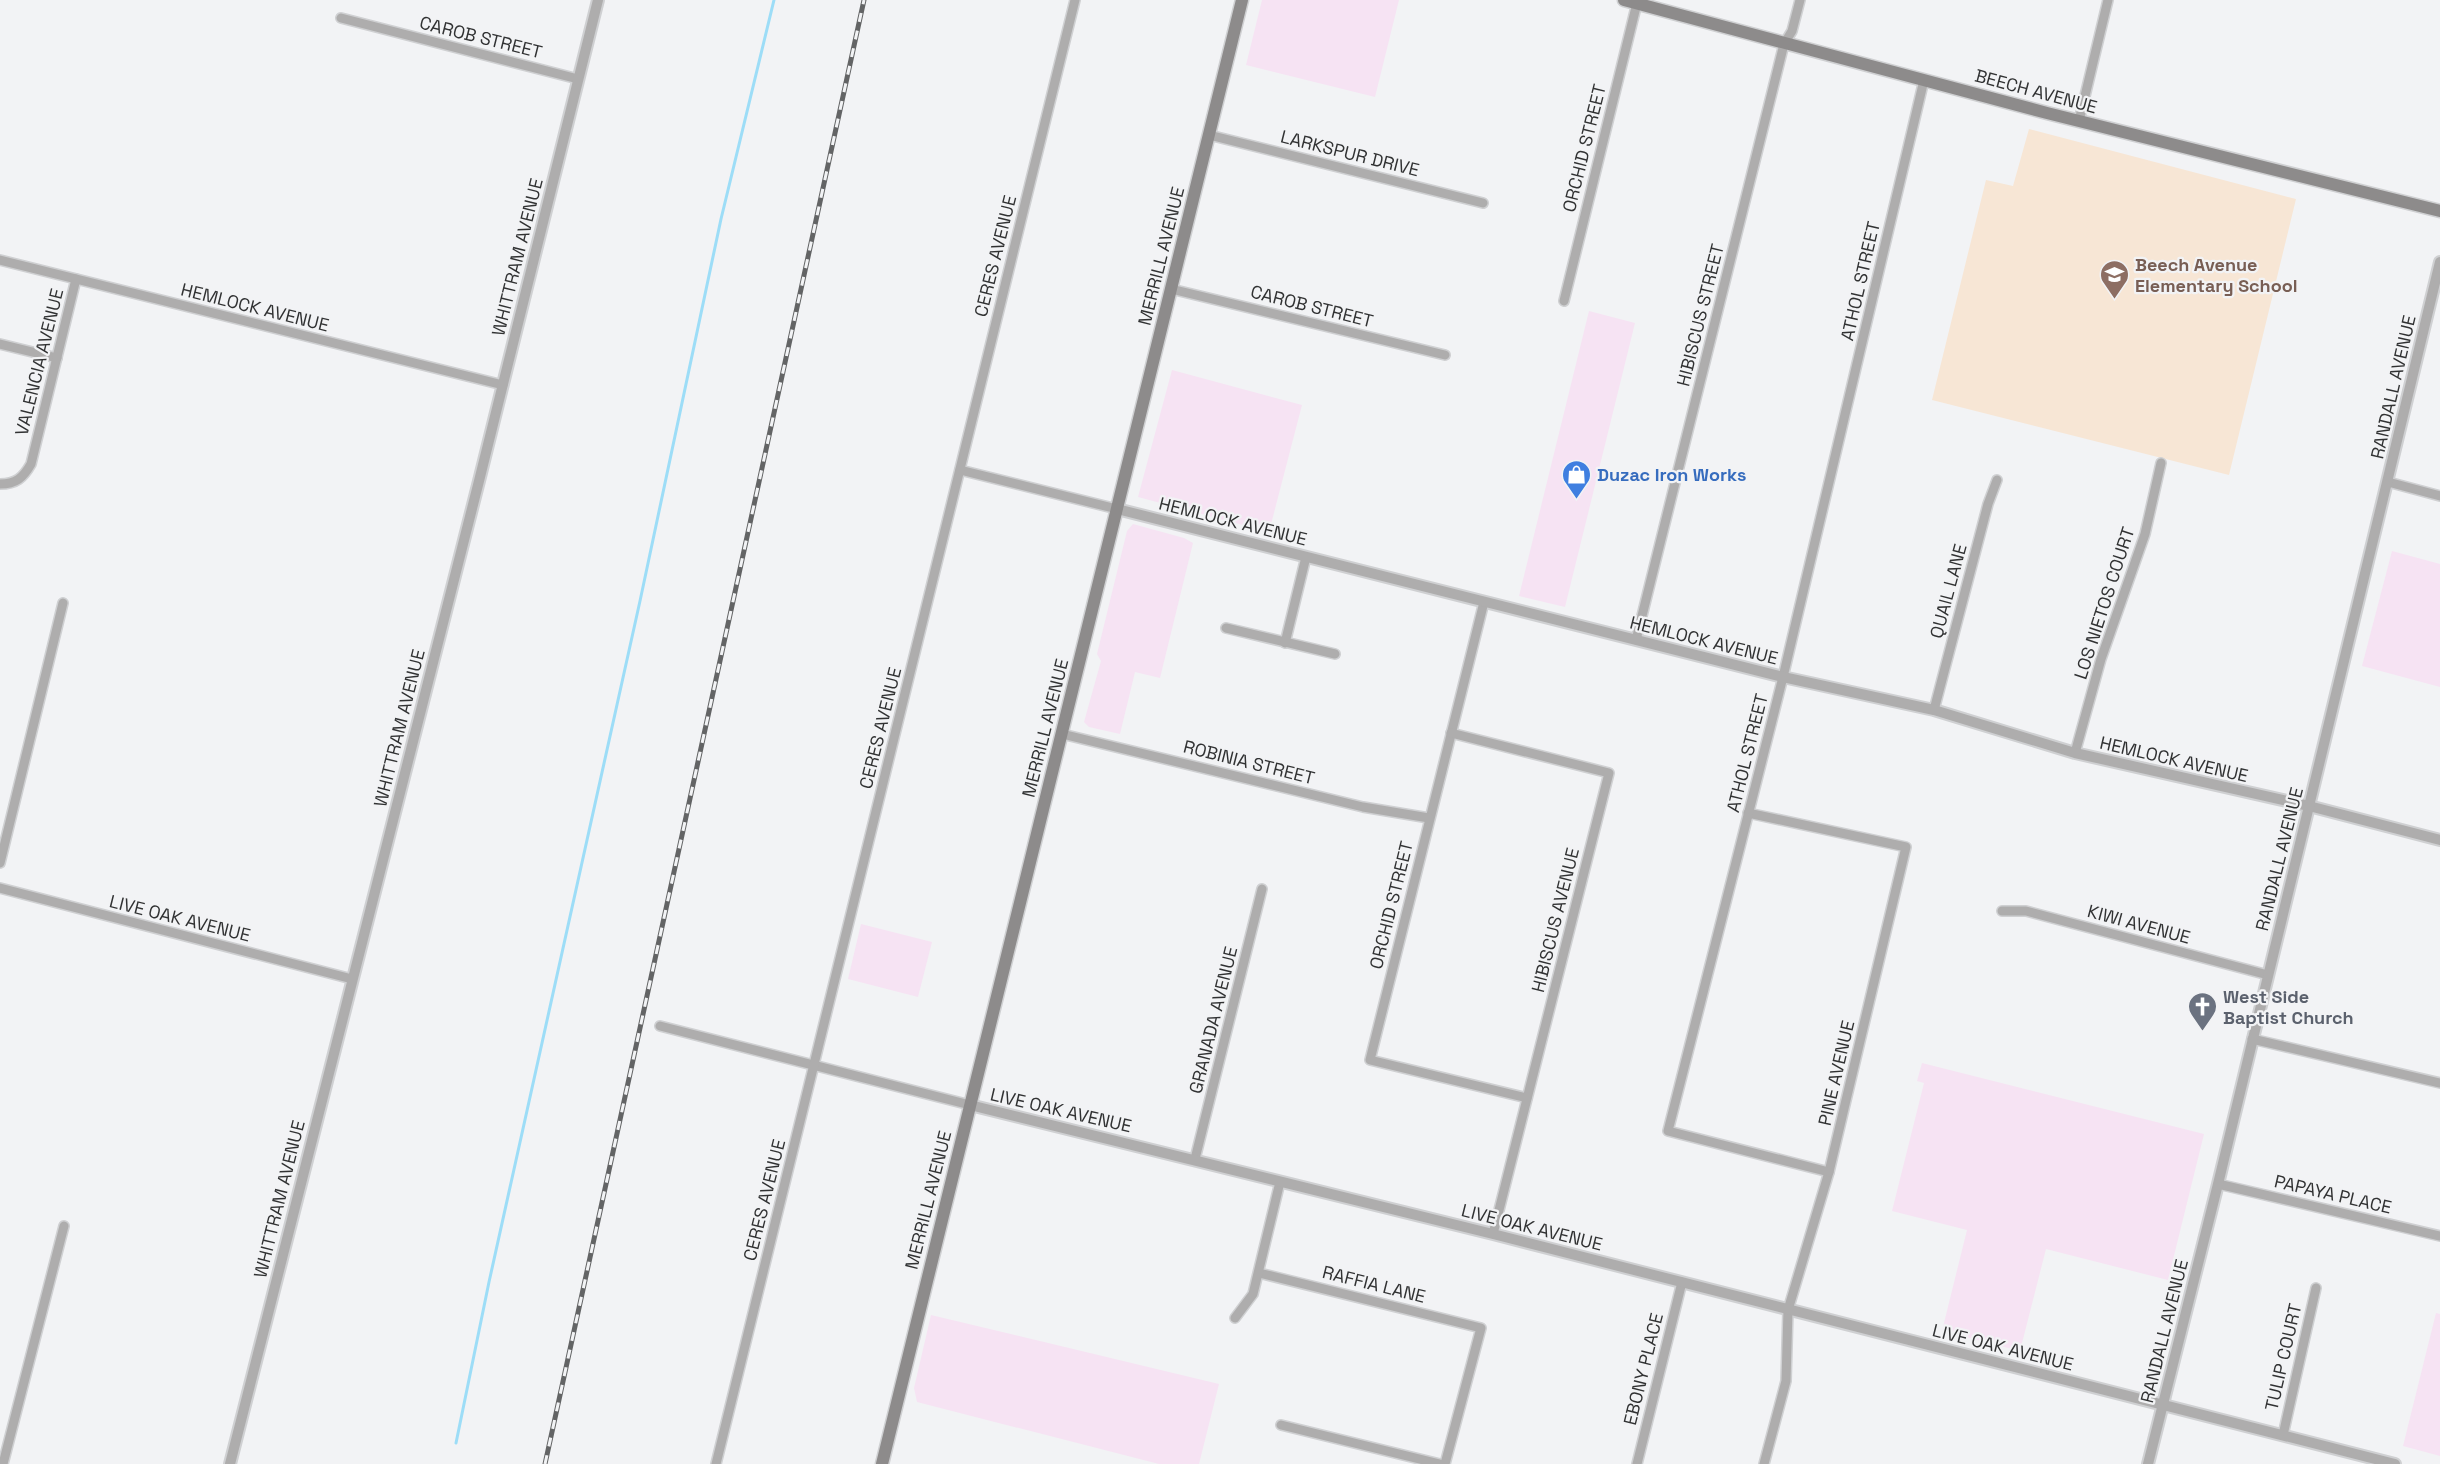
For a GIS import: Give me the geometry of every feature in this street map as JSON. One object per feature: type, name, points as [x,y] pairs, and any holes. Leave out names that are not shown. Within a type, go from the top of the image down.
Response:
[{"type":"main road","name":"MERRILL AVENUE","points":[[882,1464],[1242,0]]},
{"type":"main road","name":"BEECH AVENUE","points":[[1624,0],[2079,121],[2440,211]]},
{"type":"street","name":"WHITTRAM AVENUE","points":[[230,1464],[598,0]]},
{"type":"street","name":"CERES AVENUE","points":[[716,1464],[1075,0]]},
{"type":"street","name":"HIBISCUS STREET","points":[[1636,640],[1784,44],[1792,31],[1800,0]]},
{"type":"street","points":[[2079,121],[2108,0]]},
{"type":"street","name":"ORCHID STREET","points":[[1564,301],[1637,3]]},
{"type":"street","name":"CAROB STREET","points":[[341,18],[578,79]]},
{"type":"street","name":"ATHOL STREET","points":[[1829,1172],[1668,1131],[1783,677],[1924,80]]},
{"type":"street","name":"LARKSPUR DRIVE","points":[[1209,135],[1483,203]]},
{"type":"street","name":"HEMLOCK AVENUE","points":[[0,260],[502,385]]},
{"type":"street","name":"RANDALL AVENUE","points":[[2148,1464],[2218,1184],[2440,262]]},
{"type":"street","name":"VALENCIA AVENUE","points":[[0,484],[15,482],[22,478],[31,464],[76,279]]},
{"type":"street","name":"CAROB STREET","points":[[1171,289],[1445,355]]},
{"type":"street","points":[[0,344],[57,358]]},
{"type":"street","name":"LOS NIETOS COURT","points":[[2075,753],[2101,659],[2145,534],[2161,463]]},
{"type":"street","name":"HEMLOCK AVENUE","points":[[960,470],[1783,677],[1934,710],[2075,753],[2309,806],[2440,840]]},
{"type":"street","name":"QUAIL LANE","points":[[1934,710],[1988,504],[1997,480]]},
{"type":"street","points":[[2388,482],[2440,496]]},
{"type":"street","points":[[1285,644],[1306,557]]},
{"type":"street","name":"ORCHID STREET","points":[[1484,602],[1370,1060],[1527,1098]]},
{"type":"street","points":[[0,863],[63,603]]},
{"type":"street","points":[[1226,628],[1285,644],[1335,654]]},
{"type":"street","name":"HIBISCUS AVENUE","points":[[1451,733],[1610,773],[1493,1234]]},
{"type":"street","name":"ROBINIA STREET","points":[[1062,734],[1363,807],[1429,818]]},
{"type":"street","name":"PINE AVENUE","points":[[1748,813],[1906,847],[1829,1172],[1788,1310],[1786,1381],[1764,1464]]},
{"type":"street","name":"LIVE OAK AVENUE","points":[[0,888],[352,979]]},
{"type":"street","name":"GRANADA AVENUE","points":[[1195,1159],[1262,889]]},
{"type":"street","name":"KIWI AVENUE","points":[[2002,911],[2026,911],[2268,975]]},
{"type":"street","name":"LIVE OAK AVENUE","points":[[660,1026],[1493,1234],[2396,1464]]},
{"type":"street","points":[[2252,1038],[2440,1083]]},
{"type":"street","points":[[1235,1318],[1253,1294],[1280,1182]]},
{"type":"street","name":"PAPAYA PLACE","points":[[2218,1184],[2440,1236]]},
{"type":"street","points":[[3,1464],[64,1226]]},
{"type":"street","name":"RAFFIA LANE","points":[[1258,1273],[1480,1328],[1445,1464]]},
{"type":"street","name":"EBONY PLACE","points":[[1637,1464],[1682,1282]]},
{"type":"street","name":"TULIP COURT","points":[[2283,1435],[2316,1287]]},
{"type":"street","points":[[1281,1425],[1440,1464]]},
{"type":"shaded area","points":[[1262,0],[1399,0],[1375,97],[1246,65]]},
{"type":"shaded area","name":"Beech Avenue Elementary School","points":[[2029,129],[2296,199],[2229,475],[1932,400],[1986,180],[2013,186]]},
{"type":"shaded area","points":[[1589,311],[1635,323],[1565,607],[1519,596]]},
{"type":"shaded area","points":[[1172,370],[1302,405],[1269,532],[1138,497]]},
{"type":"shaded area","points":[[1133,524],[1184,538],[1193,543],[1160,678],[1135,672],[1120,734],[1089,727],[1084,722],[1101,661],[1097,654],[1127,531]]},
{"type":"shaded area","points":[[2392,551],[2440,564],[2440,687],[2362,666]]},
{"type":"shaded area","points":[[861,924],[932,942],[918,997],[848,979]]},
{"type":"shaded area","points":[[1922,1063],[2204,1134],[2168,1280],[2046,1249],[2020,1351],[1942,1331],[1967,1230],[1892,1211],[1924,1083],[1917,1081]]},
{"type":"shaded area","points":[[2436,1313],[2440,1314],[2440,1456],[2403,1446]]},
{"type":"shaded area","points":[[931,1315],[1219,1384],[1199,1464],[1159,1464],[917,1402],[914,1388]]},
{"type":"waterway","points":[[456,1443],[489,1282],[640,601],[721,219],[774,0]]},
{"type":"railway","points":[[545,1464],[864,0]]},
{"type":"place","name":"Beech Avenue Elementary School","points":[[2114,300]]},
{"type":"place","name":"Duzac Iron Works","points":[[1576,500]]},
{"type":"place","name":"West Side Baptist Church","points":[[2202,1032]]}]
